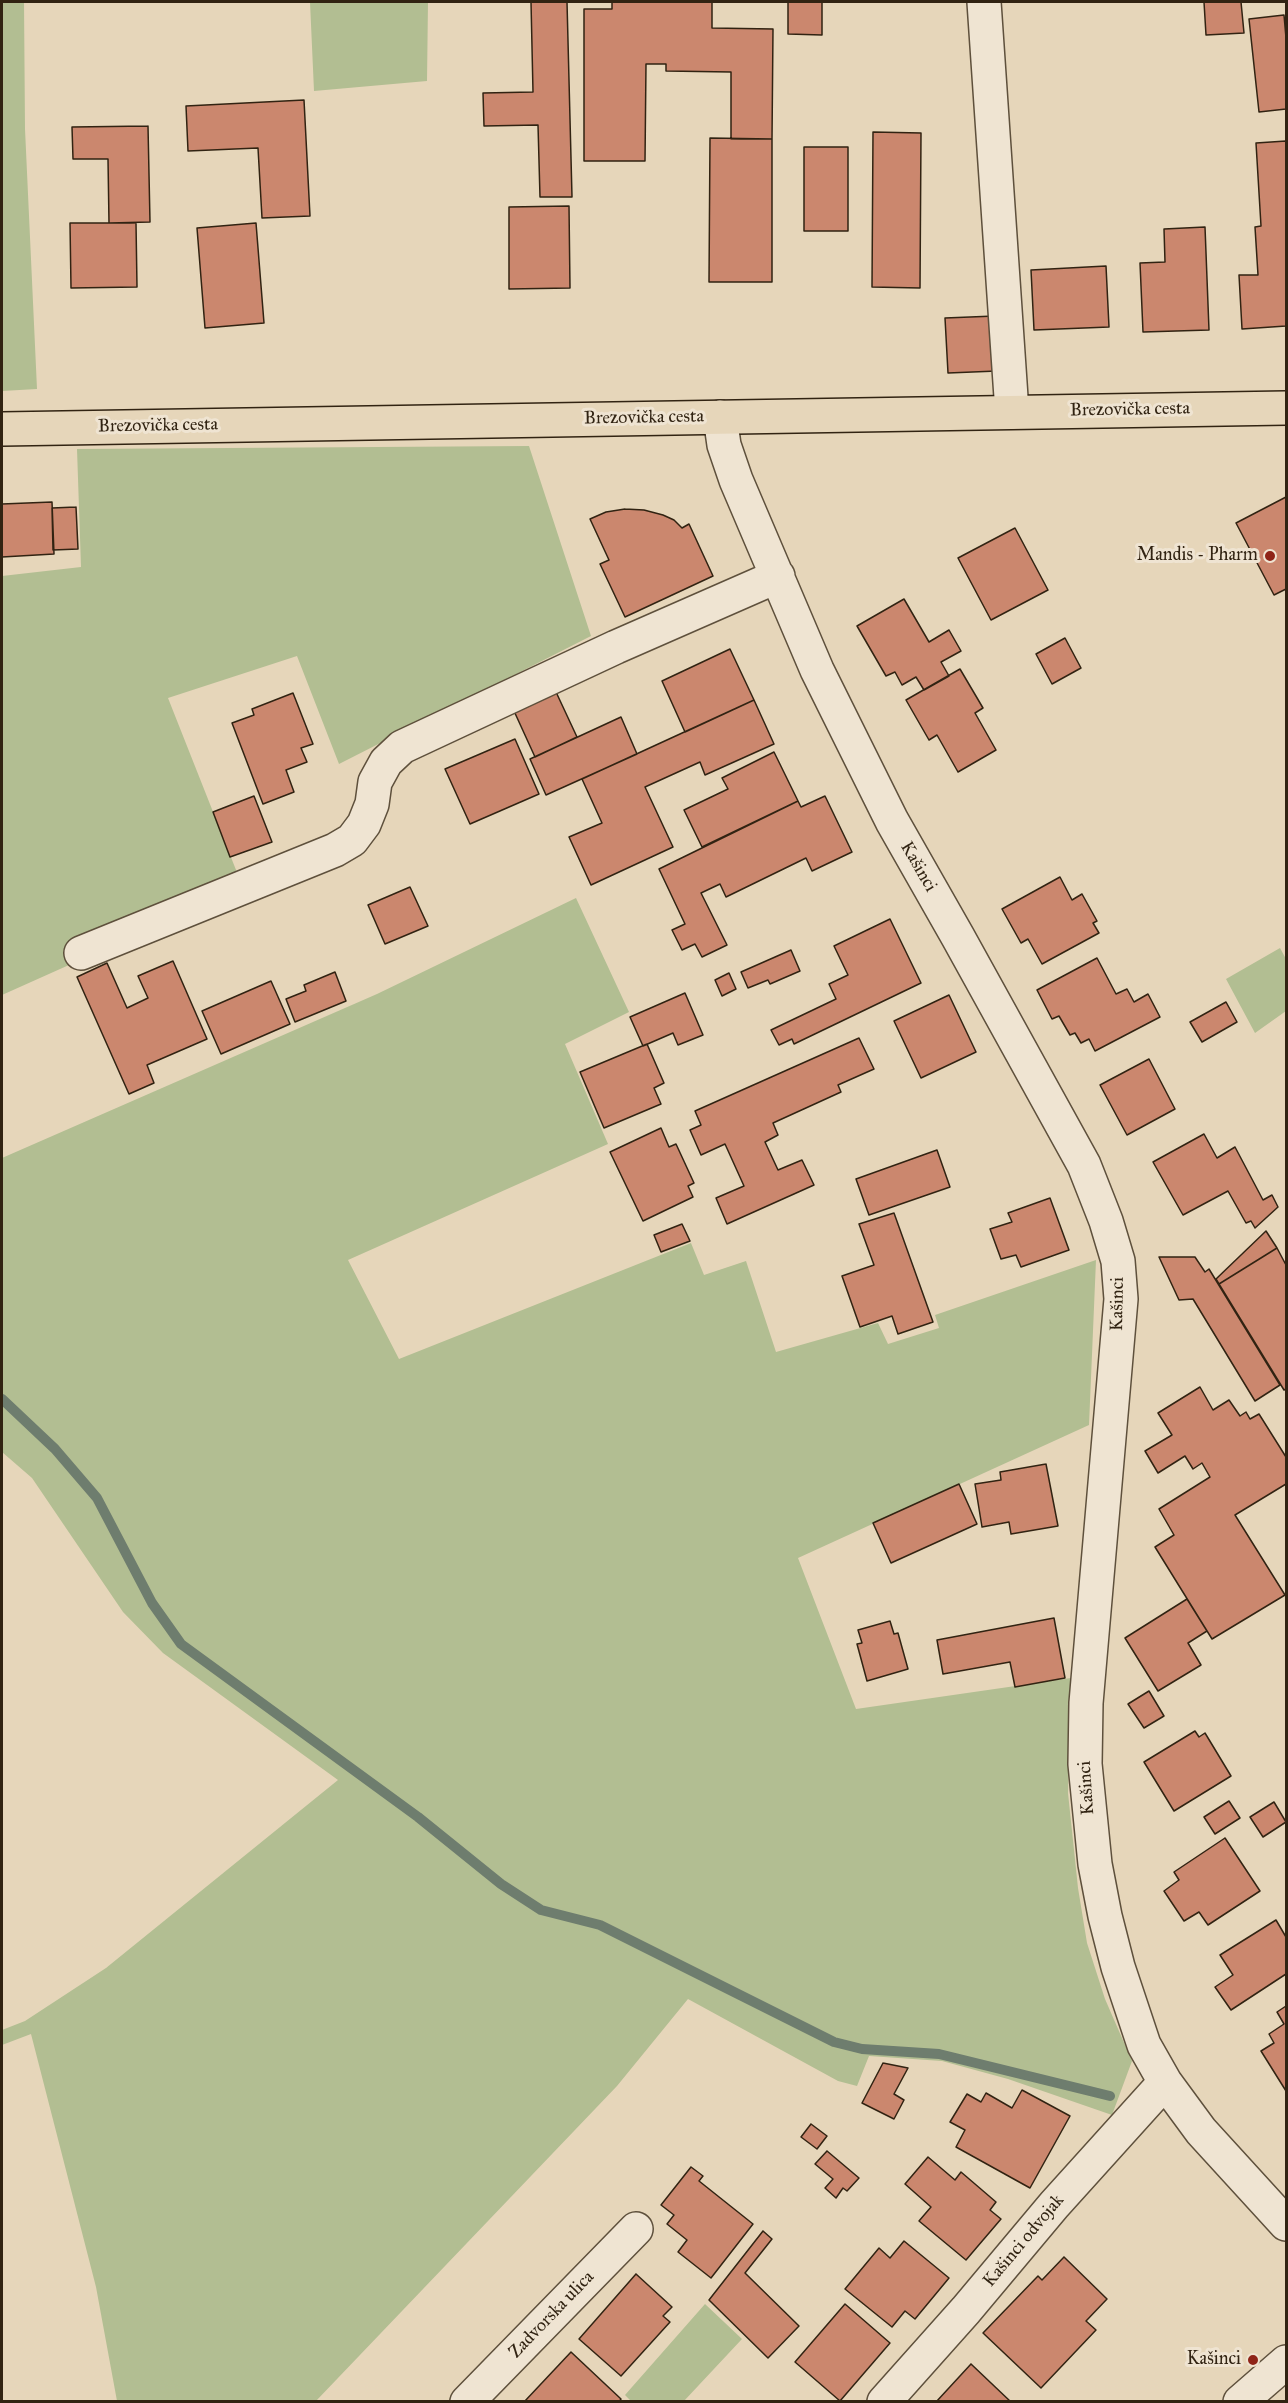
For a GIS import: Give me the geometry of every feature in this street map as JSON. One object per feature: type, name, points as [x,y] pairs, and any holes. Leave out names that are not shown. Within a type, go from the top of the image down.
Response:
[{"type":"main road","name":"Brezovička cesta","points":[[2,429],[1287,408]]},
{"type":"street","points":[[984,2],[1012,412]]},
{"type":"street","name":"Kašinci","points":[[720,417],[724,445],[733,472],[817,670],[892,821],[1084,1165],[1106,1221],[1118,1261],[1121,1299],[1090,1650],[1085,1764],[1095,1864],[1107,1927],[1131,2010],[1144,2045],[1165,2082],[1201,2131],[1287,2224]]},
{"type":"street","points":[[81,953],[352,840],[364,824],[372,804],[375,782],[386,762],[402,747],[616,647],[778,576]]},
{"type":"street","name":"Kašinci odvojak","points":[[884,2402],[966,2310],[1054,2205],[1165,2082]]},
{"type":"street","name":"Zadvorska ulica","points":[[467,2402],[636,2229]]},
{"type":"street","points":[[1240,2402],[1287,2362]]},
{"type":"green space","points":[[2,2],[24,2],[25,129],[37,389],[2,391]]},
{"type":"green space","points":[[310,2],[428,2],[427,81],[314,91]]},
{"type":"green space","points":[[529,446],[591,636],[339,764],[297,656],[168,698],[238,875],[68,943],[69,965],[2,995],[2,576],[81,567],[77,449]]},
{"type":"green space","points":[[576,898],[629,1012],[565,1044],[608,1144],[348,1260],[399,1359],[691,1243],[704,1275],[746,1261],[776,1352],[878,1323],[888,1344],[939,1328],[935,1315],[1096,1260],[1089,1425],[798,1558],[856,1709],[1071,1678],[1068,1793],[1078,1888],[1087,1943],[1105,1999],[1132,2061],[1112,2115],[1008,2079],[942,2061],[869,2056],[857,2086],[838,2081],[688,1999],[617,2086],[316,2401],[117,2401],[96,2287],[31,2034],[2,2045],[2,2030],[25,2021],[106,1968],[338,1780],[163,1653],[123,1612],[32,1478],[2,1452],[2,1158],[377,994]]},
{"type":"green space","points":[[1280,948],[1286,959],[1286,1011],[1255,1033],[1226,979]]},
{"type":"green space","points":[[705,2304],[742,2339],[684,2401],[631,2401],[625,2395]]},
{"type":"building","points":[[531,2],[567,2],[572,197],[540,197],[538,125],[484,126],[483,93],[533,92]]},
{"type":"building","points":[[612,2],[712,2],[712,28],[773,29],[772,139],[731,139],[731,72],[666,71],[666,64],[646,64],[645,161],[584,161],[584,9],[612,9]]},
{"type":"building","points":[[788,2],[822,2],[822,35],[788,34]]},
{"type":"building","points":[[1204,2],[1241,2],[1244,33],[1206,35]]},
{"type":"building","points":[[1284,15],[1286,109],[1259,112],[1249,19]]},
{"type":"building","points":[[304,100],[310,216],[262,218],[258,148],[188,151],[186,106]]},
{"type":"building","points":[[148,126],[150,222],[109,223],[108,159],[73,159],[72,127]]},
{"type":"building","points":[[873,132],[921,133],[920,288],[872,287]]},
{"type":"building","points":[[710,138],[772,139],[772,282],[709,282]]},
{"type":"building","points":[[1286,141],[1286,326],[1242,329],[1239,275],[1258,275],[1255,227],[1261,226],[1256,143]]},
{"type":"building","points":[[804,147],[848,147],[848,231],[804,231]]},
{"type":"building","points":[[569,206],[570,288],[509,289],[509,207]]},
{"type":"building","points":[[70,223],[136,223],[137,287],[71,288]]},
{"type":"building","points":[[256,223],[264,323],[205,328],[197,228]]},
{"type":"building","points":[[1205,227],[1209,330],[1143,332],[1140,263],[1165,262],[1164,229]]},
{"type":"building","points":[[1106,266],[1109,327],[1034,330],[1031,270]]},
{"type":"building","points":[[995,316],[997,371],[948,373],[945,318]]},
{"type":"building","name":"Mandis - Pharm","points":[[1286,497],[1286,589],[1274,595],[1236,523]]},
{"type":"building","points":[[52,502],[54,554],[2,557],[2,504]]},
{"type":"building","points":[[76,507],[78,549],[53,550],[52,508]]},
{"type":"building","points":[[625,509],[644,510],[663,515],[674,520],[682,528],[689,524],[713,576],[625,617],[600,564],[609,560],[590,519],[606,512]]},
{"type":"building","points":[[1015,528],[1048,590],[991,620],[958,558]]},
{"type":"building","points":[[904,599],[929,642],[949,630],[961,651],[941,662],[949,676],[924,690],[916,677],[902,685],[895,672],[886,676],[857,626]]},
{"type":"building","points":[[1065,638],[1081,668],[1052,684],[1036,654]]},
{"type":"building","points":[[730,649],[754,700],[685,732],[662,681]]},
{"type":"building","points":[[960,669],[983,708],[975,713],[996,750],[958,772],[937,735],[929,740],[906,700]]},
{"type":"building","points":[[556,692],[577,737],[535,757],[514,711]]},
{"type":"building","points":[[293,693],[313,744],[301,748],[307,762],[286,770],[294,792],[263,804],[232,723],[254,715],[252,709]]},
{"type":"building","points":[[754,700],[774,744],[705,775],[700,762],[645,787],[673,847],[591,885],[569,837],[602,823],[582,779]]},
{"type":"building","points":[[621,717],[637,754],[546,795],[530,759]]},
{"type":"building","points":[[515,739],[539,794],[470,824],[445,769]]},
{"type":"building","points":[[774,752],[798,801],[702,847],[684,810],[728,789],[722,778]]},
{"type":"building","points":[[254,796],[272,842],[230,857],[213,812]]},
{"type":"building","points":[[825,796],[852,852],[812,871],[806,858],[726,897],[720,884],[701,893],[727,945],[702,957],[695,944],[682,950],[672,930],[685,924],[659,869],[798,801],[801,807]]},
{"type":"building","points":[[1060,877],[1072,900],[1082,894],[1097,921],[1093,923],[1099,933],[1042,964],[1028,939],[1021,943],[1002,909]]},
{"type":"building","points":[[410,887],[428,926],[385,944],[368,905]]},
{"type":"building","points":[[890,919],[921,983],[794,1044],[792,1039],[779,1045],[771,1030],[836,999],[829,984],[848,975],[834,946]]},
{"type":"building","points":[[791,950],[800,971],[770,984],[768,980],[748,988],[741,972]]},
{"type":"building","points":[[1097,958],[1116,994],[1127,989],[1134,1002],[1148,994],[1160,1017],[1095,1051],[1089,1039],[1081,1043],[1075,1033],[1070,1035],[1059,1016],[1052,1019],[1037,990]]},
{"type":"building","points":[[173,961],[207,1039],[147,1065],[154,1083],[129,1094],[77,977],[107,963],[127,1008],[148,998],[138,976]]},
{"type":"building","points":[[335,972],[346,1001],[295,1022],[286,999],[306,991],[304,985]]},
{"type":"building","points":[[729,973],[736,989],[722,996],[715,980]]},
{"type":"building","points":[[271,981],[290,1024],[221,1054],[202,1011]]},
{"type":"building","points":[[685,993],[703,1035],[678,1045],[673,1033],[643,1046],[630,1017]]},
{"type":"building","points":[[949,995],[976,1052],[921,1078],[894,1021]]},
{"type":"building","points":[[1226,1002],[1237,1022],[1202,1042],[1190,1022]]},
{"type":"building","points":[[859,1038],[874,1069],[838,1085],[841,1092],[773,1123],[778,1135],[765,1142],[778,1170],[802,1160],[814,1185],[727,1224],[716,1198],[744,1186],[725,1144],[701,1155],[690,1130],[701,1125],[695,1111]]},
{"type":"building","points":[[647,1044],[664,1083],[654,1088],[661,1104],[604,1128],[580,1072]]},
{"type":"building","points":[[1149,1059],[1175,1109],[1127,1135],[1100,1085]]},
{"type":"building","points":[[661,1128],[669,1147],[676,1144],[694,1183],[688,1186],[693,1197],[643,1221],[610,1152]]},
{"type":"building","points":[[1204,1134],[1217,1158],[1235,1147],[1263,1200],[1272,1195],[1278,1207],[1255,1228],[1251,1221],[1246,1223],[1228,1191],[1183,1215],[1153,1162]]},
{"type":"building","points":[[937,1150],[950,1187],[869,1215],[856,1179]]},
{"type":"building","points":[[1050,1198],[1069,1250],[1021,1267],[1016,1255],[1001,1259],[990,1229],[1012,1222],[1008,1213]]},
{"type":"building","points":[[894,1213],[933,1322],[898,1334],[892,1316],[860,1327],[842,1276],[874,1265],[859,1224]]},
{"type":"building","points":[[682,1224],[690,1241],[661,1252],[654,1235]]},
{"type":"building","points":[[1266,1231],[1277,1248],[1219,1284],[1216,1279]]},
{"type":"building","points":[[1277,1248],[1286,1265],[1286,1389],[1284,1390],[1219,1284]]},
{"type":"building","points":[[1159,1257],[1195,1257],[1205,1272],[1209,1269],[1280,1385],[1255,1401],[1193,1299],[1179,1300]]},
{"type":"building","points":[[1200,1387],[1213,1410],[1229,1400],[1240,1416],[1246,1412],[1250,1419],[1259,1414],[1286,1457],[1286,1484],[1235,1515],[1285,1595],[1212,1639],[1155,1547],[1174,1535],[1159,1509],[1210,1477],[1202,1463],[1193,1469],[1185,1456],[1158,1473],[1145,1451],[1172,1435],[1158,1413]]},
{"type":"building","points":[[1046,1464],[1058,1526],[1011,1534],[1009,1522],[982,1527],[975,1484],[1001,1480],[1000,1472]]},
{"type":"building","points":[[959,1484],[977,1524],[891,1563],[873,1523]]},
{"type":"building","points":[[1187,1599],[1207,1631],[1188,1643],[1201,1665],[1158,1691],[1125,1638]]},
{"type":"building","points":[[1054,1618],[1065,1678],[1015,1687],[1010,1662],[943,1674],[937,1640]]},
{"type":"building","points":[[890,1621],[894,1634],[898,1633],[908,1669],[867,1681],[857,1644],[862,1643],[858,1630]]},
{"type":"building","points":[[1149,1691],[1164,1716],[1144,1728],[1128,1704]]},
{"type":"building","points":[[1195,1731],[1199,1737],[1205,1733],[1231,1776],[1174,1811],[1144,1762]]},
{"type":"building","points":[[1229,1801],[1240,1818],[1215,1834],[1204,1817]]},
{"type":"building","points":[[1274,1802],[1286,1822],[1263,1837],[1250,1817]]},
{"type":"building","points":[[1225,1838],[1260,1891],[1208,1925],[1199,1912],[1184,1921],[1164,1891],[1179,1880],[1174,1872]]},
{"type":"building","points":[[1276,1920],[1286,1937],[1286,1974],[1231,2010],[1215,1987],[1233,1975],[1220,1955]]},
{"type":"building","points":[[1286,2006],[1286,2091],[1261,2051],[1274,2043],[1269,2034],[1284,2024],[1277,2012]]},
{"type":"building","points":[[883,2063],[908,2068],[894,2094],[904,2100],[894,2119],[862,2103]]},
{"type":"building","points":[[1022,2090],[1070,2116],[1030,2188],[956,2147],[965,2130],[950,2122],[967,2094],[981,2102],[986,2093],[1012,2108]]},
{"type":"building","points":[[811,2124],[827,2136],[817,2149],[801,2137]]},
{"type":"building","points":[[827,2151],[859,2178],[847,2191],[843,2188],[836,2198],[825,2188],[833,2179],[815,2164]]},
{"type":"building","points":[[928,2157],[955,2180],[961,2172],[996,2202],[990,2210],[1001,2219],[966,2260],[919,2221],[931,2207],[905,2184]]},
{"type":"building","points":[[691,2167],[703,2176],[699,2181],[753,2224],[711,2278],[678,2252],[687,2240],[667,2224],[674,2215],[661,2205]]},
{"type":"building","points":[[763,2231],[772,2239],[745,2273],[799,2326],[768,2358],[709,2300]]},
{"type":"building","points":[[904,2241],[949,2278],[915,2319],[905,2311],[892,2327],[845,2289],[879,2248],[890,2258]]},
{"type":"building","points":[[1064,2257],[1107,2299],[1086,2321],[1096,2330],[1041,2388],[983,2333],[1038,2276],[1042,2280]]},
{"type":"building","points":[[636,2274],[672,2307],[663,2316],[670,2322],[621,2376],[579,2339]]},
{"type":"building","points":[[845,2304],[890,2343],[840,2401],[795,2362]]},
{"type":"building","points":[[571,2352],[621,2399],[619,2402],[524,2402]]},
{"type":"building","points":[[971,2364],[1011,2402],[936,2402]]},
{"type":"waterway","points":[[2,1399],[55,1449],[97,1498],[152,1603],[181,1644],[418,1817],[501,1884],[541,1910],[600,1925],[834,2042],[862,2049],[939,2054],[1110,2096]]},
{"type":"place","name":"Mandis - Pharm","points":[[1270,556]]},
{"type":"place","name":"Kašinci","points":[[1253,2360]]}]
